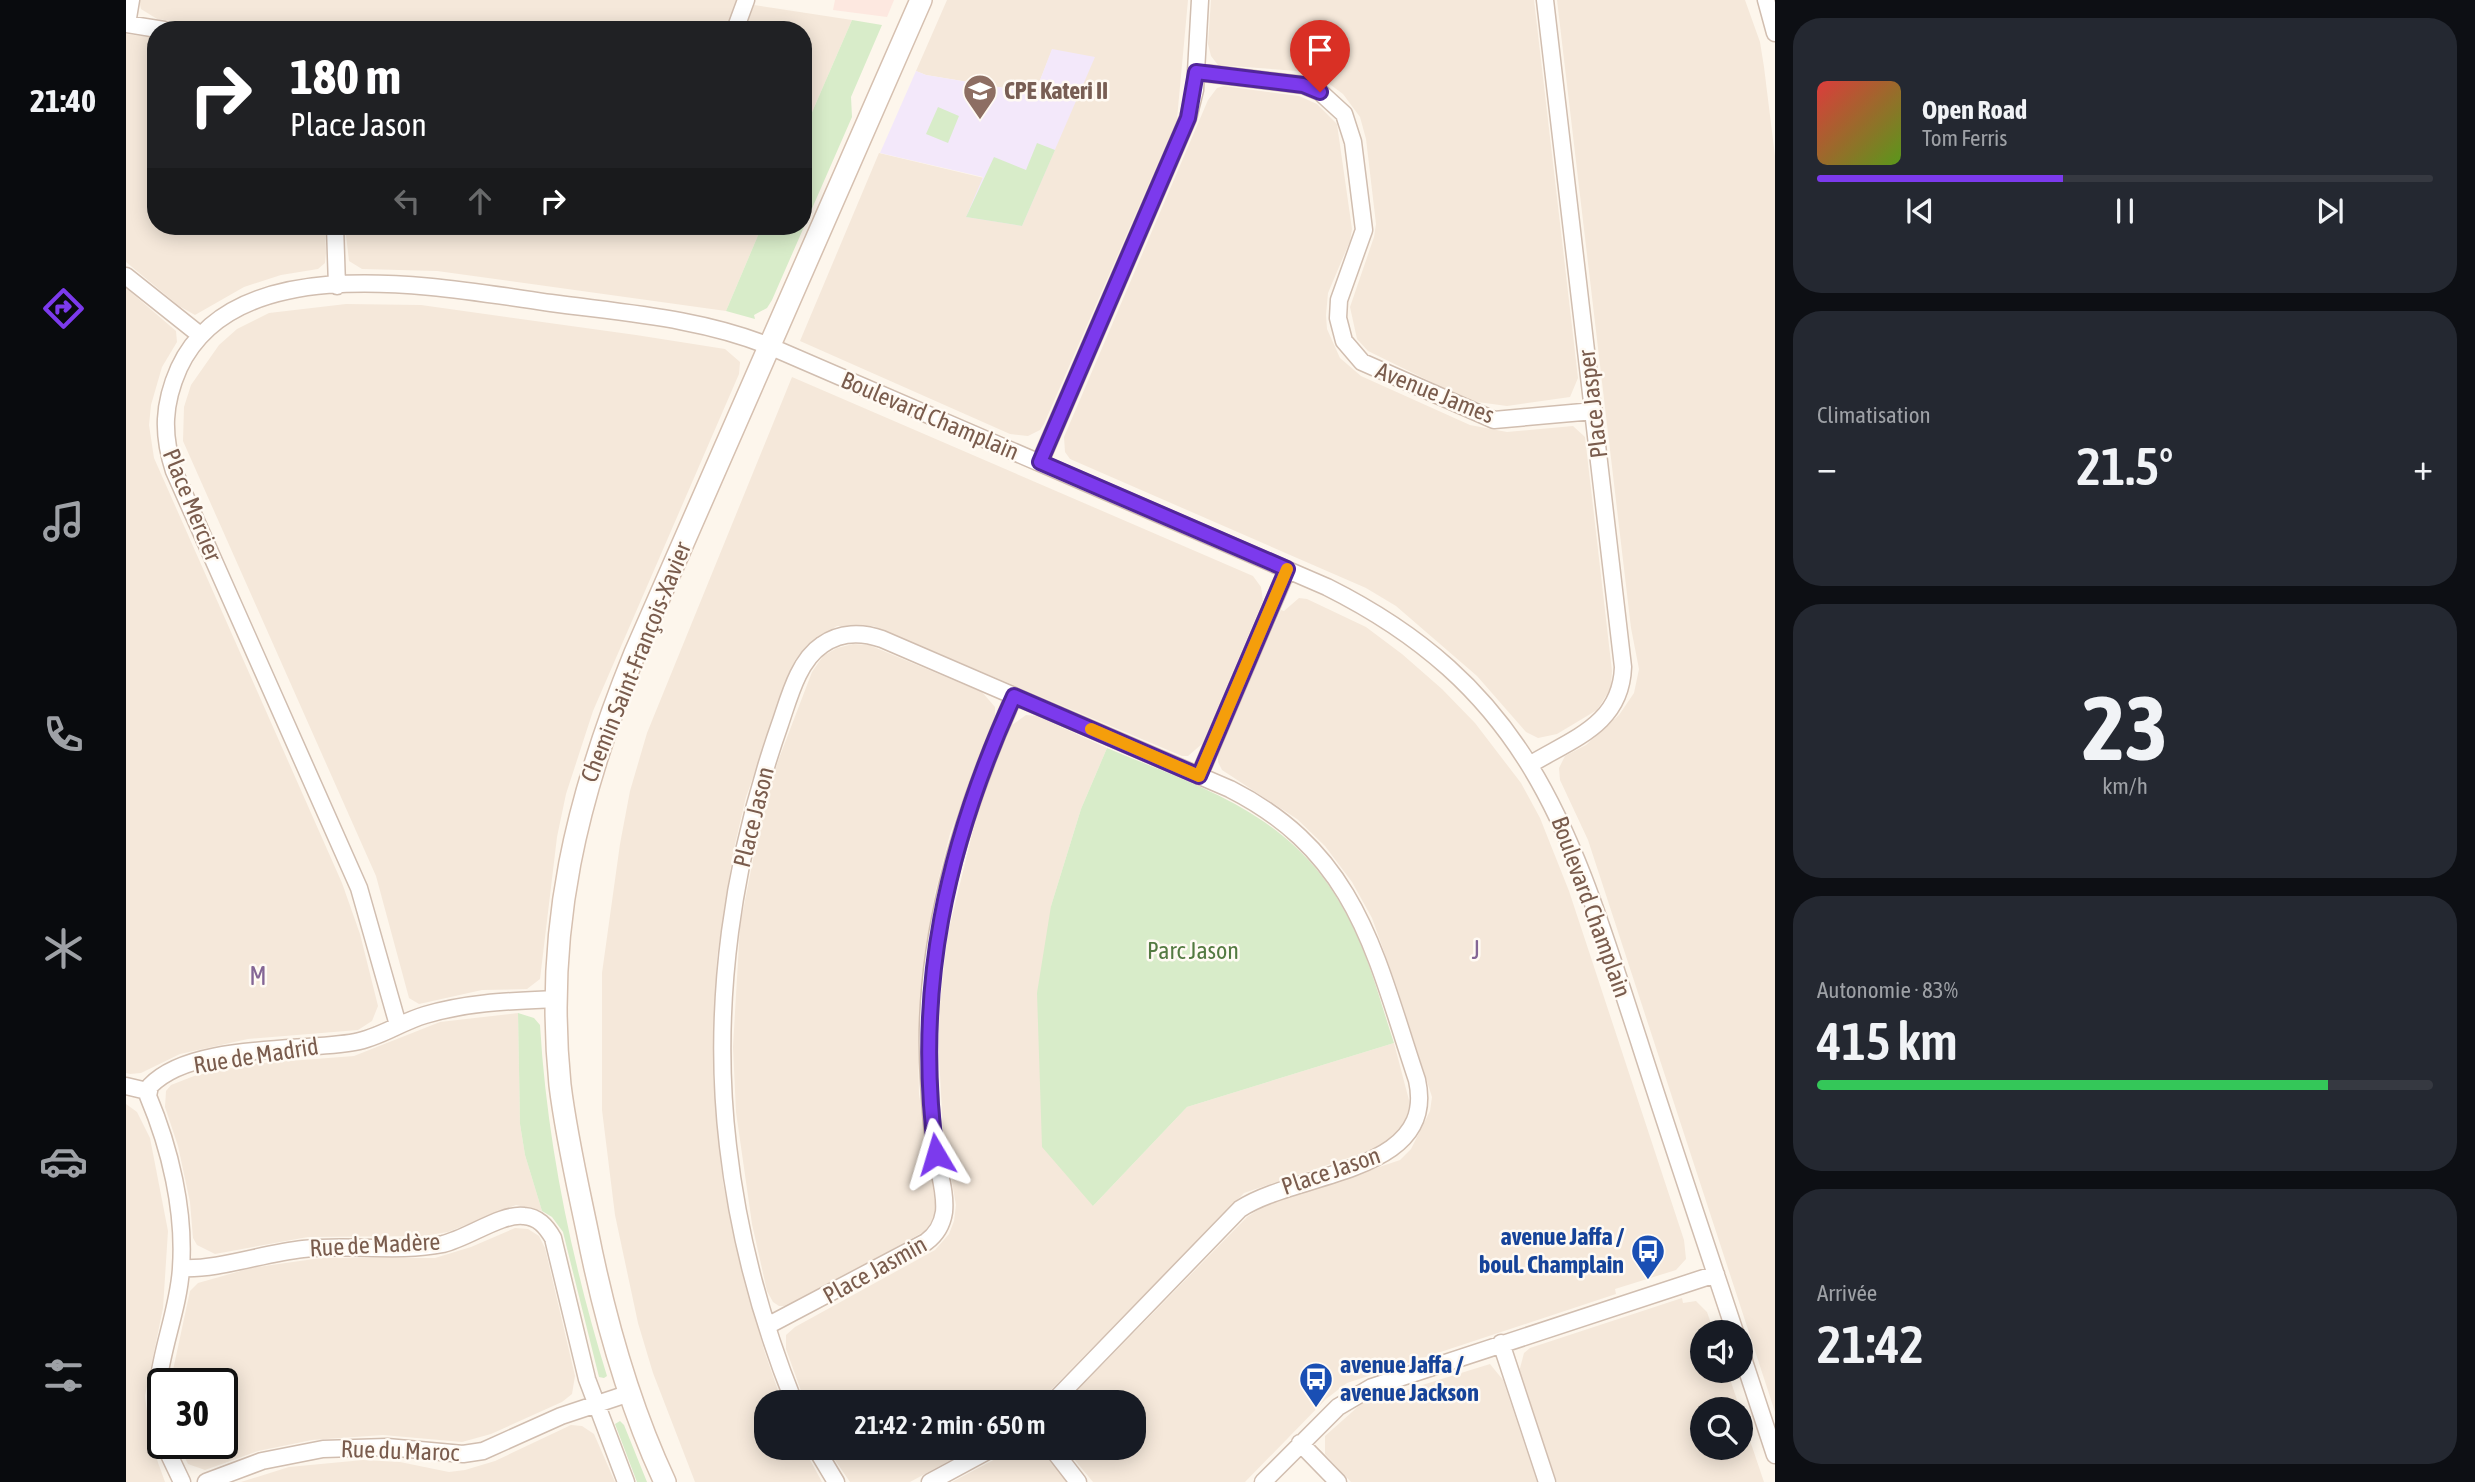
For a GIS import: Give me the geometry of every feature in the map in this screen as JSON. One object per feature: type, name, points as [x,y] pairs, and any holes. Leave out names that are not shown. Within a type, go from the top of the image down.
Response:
[{"type":"street","points":[[131,0],[127,24],[147,27]]},
{"type":"street","points":[[738,21],[746,0]]},
{"type":"street","name":"Chemin Saint-François-Xavier","points":[[665,1482],[631,1393],[599,1288],[573,1163],[561,1085],[556,999],[560,930],[569,859],[594,758],[647,623],[921,0]]},
{"type":"street","points":[[1040,462],[1188,118],[1196,72],[1200,0]]},
{"type":"street","name":"Place Jasper","points":[[1531,764],[1609,713],[1617,702],[1623,680],[1545,0]]},
{"type":"street","points":[[1766,0],[1775,33]]},
{"type":"street","name":"Avenue James","points":[[1196,72],[1303,85],[1320,92],[1344,114],[1353,142],[1364,230],[1339,300],[1338,318],[1344,341],[1362,362],[1494,420],[1594,411]]},
{"type":"street","points":[[335,235],[337,286]]},
{"type":"street","points":[[126,276],[200,335]]},
{"type":"street","name":"Place Mercier","points":[[398,1026],[359,888],[169,456],[164,420],[166,401],[182,361],[200,335],[234,309],[260,298],[337,286],[429,287],[576,306],[697,324],[769,346]]},
{"type":"street","name":"Boulevard Champlain","points":[[769,346],[1287,569],[1367,608],[1411,637],[1464,683],[1531,764],[1581,867],[1731,1320]]},
{"type":"street","points":[[1199,776],[1287,569]]},
{"type":"street","name":"Place Jason","points":[[790,1390],[767,1326],[745,1244],[728,1147],[724,1006],[731,926],[748,831],[772,749],[804,664],[821,645],[844,635],[858,634],[883,639],[1199,776],[1249,799],[1282,821],[1324,860],[1345,891],[1370,941],[1417,1080],[1420,1094],[1416,1118],[1404,1140],[1384,1155],[1269,1193],[1240,1209],[1065,1390]]},
{"type":"street","name":"Place Jasmin","points":[[767,1326],[926,1242],[939,1229],[944,1201],[932,1126],[928,1051],[936,940],[946,889],[968,807],[1014,696]]},
{"type":"street","name":"Rue de Madrid","points":[[147,1091],[155,1080],[168,1072],[196,1063],[266,1049],[352,1043],[442,1010],[473,1004],[556,999]]},
{"type":"street","points":[[126,1086],[147,1091],[174,1182],[181,1268],[161,1368]]},
{"type":"street","name":"Rue de Madère","points":[[181,1268],[199,1268],[268,1253],[307,1248],[429,1246],[467,1237],[507,1218],[534,1218],[543,1224],[552,1238],[575,1336],[596,1404],[626,1482]]},
{"type":"street","points":[[1263,1482],[1338,1407],[1360,1393],[1501,1343],[1716,1275]]},
{"type":"street","points":[[1501,1343],[1547,1482]]},
{"type":"street","points":[[1751,1383],[1775,1455]]},
{"type":"street","name":"Rue du Maroc","points":[[206,1482],[271,1458],[323,1449],[387,1447],[463,1454],[483,1451],[561,1416],[631,1393]]},
{"type":"street","points":[[1300,1443],[1338,1482]]},
{"type":"street","points":[[171,1459],[182,1482]]},
{"type":"street","points":[[823,1460],[836,1482]]},
{"type":"street","points":[[930,1482],[971,1460]]},
{"type":"street","points":[[1061,1460],[1079,1482]]},
{"type":"shaded area","points":[[139,0],[737,0],[729,21],[172,21],[157,19],[141,9]]},
{"type":"shaded area","points":[[835,0],[894,0],[887,17],[833,10]]},
{"type":"shaded area","points":[[947,0],[1188,0],[1177,119],[1044,424],[1040,430],[1028,436],[1010,434],[800,341],[879,153],[984,178],[1094,58],[1052,50],[1035,93],[926,75],[916,71]]},
{"type":"shaded area","points":[[1211,0],[1534,0],[1578,378],[1570,397],[1507,406],[1470,401],[1368,351],[1357,339],[1350,307],[1376,224],[1366,139],[1360,117],[1343,94],[1324,80],[1297,71],[1218,65],[1211,56],[1208,44]]},
{"type":"shaded area","points":[[1557,0],[1745,0],[1760,42],[1775,156],[1775,1412],[1753,1345],[1753,1320],[1745,1320],[1588,840],[1560,780],[1559,768],[1565,756],[1586,745],[1619,715],[1634,693],[1639,669],[1631,628]]},
{"type":"shaded area","points":[[754,5],[852,20],[812,112],[812,21],[748,21]]},
{"type":"shaded area","points":[[126,34],[147,37],[147,235],[325,235],[326,253],[325,263],[318,269],[281,275],[244,287],[195,315],[179,306],[126,262]]},
{"type":"shaded area","name":"CPE Kateri II","points":[[1052,49],[1095,57],[1022,226],[966,217],[983,177],[880,153],[916,71],[926,75],[1035,93]]},
{"type":"shaded area","points":[[1224,86],[1299,96],[1317,104],[1337,124],[1352,229],[1350,241],[1328,293],[1327,329],[1340,358],[1361,376],[1470,425],[1507,432],[1573,426],[1585,437],[1612,671],[1611,688],[1597,710],[1557,734],[1538,738],[1526,732],[1477,676],[1396,606],[1366,588],[1070,459],[1065,452],[1064,437],[1208,100],[1217,88]]},
{"type":"shaded area","points":[[346,235],[758,235],[726,311],[437,271],[362,269],[349,261]]},
{"type":"shaded area","points":[[126,288],[176,331],[177,342],[162,367],[151,405],[149,425],[154,458],[342,883],[360,934],[378,1006],[372,1021],[358,1030],[248,1039],[180,1054],[141,1073],[130,1074],[126,1073]]},
{"type":"shaded area","points":[[346,304],[421,305],[636,335],[725,349],[740,362],[739,374],[593,711],[566,794],[557,837],[540,979],[527,989],[482,990],[419,1004],[409,998],[376,876],[183,441],[184,407],[191,385],[219,345],[237,329],[269,313]]},
{"type":"shaded area","points":[[792,377],[1253,576],[1261,587],[1263,601],[1202,744],[1188,756],[1182,756],[873,626],[837,626],[808,644],[795,660],[746,797],[733,853],[717,957],[713,1076],[723,1183],[764,1350],[778,1390],[754,1390],[754,1460],[810,1460],[822,1482],[695,1482],[653,1373],[638,1323],[615,1215],[602,1110],[602,973],[620,844],[630,791],[647,733]]},
{"type":"shaded area","points":[[1299,598],[1307,599],[1366,627],[1442,689],[1475,723],[1521,783],[1540,818],[1569,891],[1684,1240],[1686,1259],[1676,1270],[1615,1289],[1616,1294],[1347,1383],[1326,1399],[1245,1482],[1093,1482],[1075,1460],[1146,1460],[1146,1390],[1078,1390],[1247,1217],[1264,1206],[1400,1160],[1411,1149],[1430,1111],[1432,1097],[1396,985],[1372,918],[1352,882],[1325,846],[1297,819],[1222,770],[1218,762],[1218,752],[1281,610],[1284,611]]},
{"type":"shaded area","points":[[853,644],[869,645],[982,692],[995,707],[995,716],[950,834],[935,893],[925,951],[918,1043],[919,1094],[936,1209],[933,1220],[927,1230],[798,1301],[779,1306],[773,1302],[767,1291],[752,1224],[736,1112],[733,1047],[740,926],[762,814],[778,761],[812,672],[823,656],[837,648]]},
{"type":"shaded area","points":[[1026,715],[1037,716],[1107,748],[1081,809],[1051,906],[1093,1206],[1187,1107],[1394,1043],[1410,1104],[1405,1121],[1395,1137],[1381,1147],[1244,1193],[1051,1390],[801,1390],[786,1349],[786,1335],[795,1327],[935,1250],[949,1234],[954,1221],[956,1205],[943,1131],[939,1056],[939,1013],[947,937],[979,806],[1012,725]]},
{"type":"shaded area","points":[[518,1013],[520,1124],[525,1155],[542,1211],[516,1205],[448,1232],[423,1236],[308,1237],[215,1254],[197,1245],[193,1238],[190,1202],[178,1146],[165,1107],[166,1091],[171,1085],[194,1076],[250,1064],[354,1056],[440,1022]]},
{"type":"shaded area","points":[[126,1104],[137,1112],[150,1138],[168,1231],[163,1308],[151,1368],[147,1368],[145,1396],[147,1459],[157,1459],[165,1482],[126,1482]]},
{"type":"shaded area","points":[[515,1228],[528,1229],[539,1236],[545,1248],[575,1376],[572,1394],[562,1402],[491,1434],[462,1442],[383,1435],[312,1440],[258,1451],[238,1458],[238,1368],[173,1368],[190,1291],[198,1283],[251,1268],[321,1258],[435,1258],[471,1247]]},
{"type":"shaded area","points":[[1682,1298],[1683,1303],[1696,1301],[1707,1312],[1710,1320],[1690,1320],[1690,1383],[1731,1383],[1736,1397],[1690,1397],[1690,1460],[1753,1460],[1753,1449],[1764,1482],[1557,1482],[1519,1372],[1524,1353],[1530,1348]]},
{"type":"shaded area","points":[[1490,1364],[1503,1380],[1537,1482],[1351,1482],[1325,1454],[1325,1436],[1361,1404]]},
{"type":"shaded area","points":[[571,1425],[582,1426],[594,1434],[615,1482],[241,1482],[289,1467],[363,1460],[400,1462],[449,1472],[465,1470],[495,1461]]},
{"type":"shaded area","points":[[186,1459],[236,1459],[205,1470],[188,1464]]},
{"type":"shaded area","points":[[835,1460],[951,1460],[910,1482],[850,1482]]},
{"type":"shaded area","points":[[993,1460],[1049,1460],[1068,1482],[952,1482]]},
{"type":"green space","points":[[852,20],[882,25],[851,97],[852,117],[812,208],[812,112]]},
{"type":"green space","points":[[938,107],[959,116],[948,143],[926,134]]},
{"type":"green space","points":[[1037,143],[1055,150],[1022,226],[966,217],[994,157],[1026,170]]},
{"type":"green space","points":[[758,235],[800,235],[767,308],[754,315],[755,319],[726,311]]},
{"type":"green space","name":"Parc Jason","points":[[1107,748],[1182,779],[1250,812],[1280,833],[1307,858],[1332,889],[1353,927],[1394,1043],[1187,1107],[1093,1206],[1042,1147],[1037,993],[1051,906],[1081,809]]},
{"type":"green space","points":[[518,1013],[534,1018],[540,1025],[555,1158],[572,1246],[607,1376],[604,1378],[599,1377],[563,1232],[552,1217],[542,1211],[525,1155],[520,1124]]},
{"type":"green space","points":[[620,1421],[647,1482],[637,1482],[615,1424]]},
{"type":"slow traffic","points":[[1091,729],[1199,776],[1287,569]]},
{"type":"place","name":"CPE Kateri II","points":[[980,121]]},
{"type":"place","name":"avenue Jaffa / boul. Champlain","points":[[1648,1281]]},
{"type":"place","name":"avenue Jaffa / avenue Jackson","points":[[1316,1409]]},
{"type":"district","name":"J","points":[[1477,950]]},
{"type":"district","name":"M","points":[[259,976]]},
{"type":"route","points":[[936,1154],[932,1126],[928,1030],[940,917],[968,807],[1014,696],[1199,776],[1287,569],[1040,462],[1188,118],[1193,104],[1196,72],[1303,85],[1320,92]]}]
